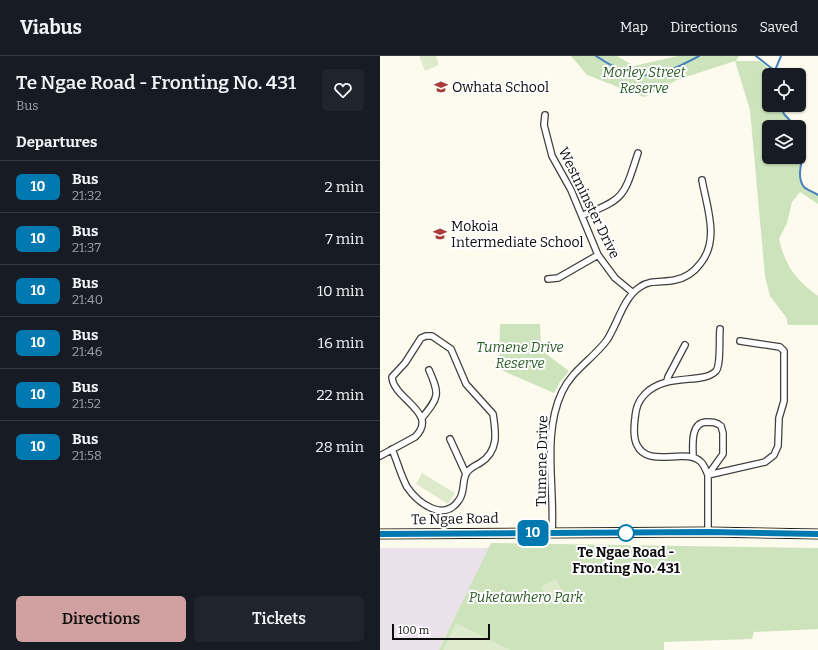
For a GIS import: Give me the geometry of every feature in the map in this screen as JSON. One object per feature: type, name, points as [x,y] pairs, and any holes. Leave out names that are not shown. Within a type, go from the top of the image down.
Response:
[{"type":"highway","name":"Te Ngae Road","points":[[380,534],[708,532],[818,534]]},
{"type":"street","name":"Westminster Drive","points":[[545,116],[544,125],[549,150],[583,215],[598,255],[615,278],[632,292]]},
{"type":"street","points":[[583,215],[608,206],[618,199],[624,192],[638,152]]},
{"type":"street","points":[[632,292],[647,283],[675,280],[684,277],[691,273],[704,260],[712,241],[711,224],[702,180]]},
{"type":"street","points":[[548,279],[558,278],[598,255]]},
{"type":"street","name":"Tumene Drive","points":[[552,533],[552,433],[556,407],[567,381],[575,371],[593,357],[608,338],[632,292]]},
{"type":"street","points":[[708,532],[708,476],[702,463],[693,457],[653,456],[642,451],[636,445],[634,425],[637,404],[655,385],[667,381],[707,376],[715,372],[719,365],[720,329]]},
{"type":"street","points":[[392,450],[406,485],[411,492],[433,510],[442,511],[453,507],[459,502],[463,493],[466,474],[471,468],[487,459],[494,450],[493,414],[466,384],[451,349],[438,338],[426,336],[416,343],[405,363],[392,377],[394,386],[422,418]]},
{"type":"street","points":[[708,476],[765,462],[774,455],[778,446],[779,418],[784,401],[784,351],[778,347],[740,341]]},
{"type":"street","points":[[667,381],[685,345]]},
{"type":"street","points":[[380,456],[420,432],[422,418],[436,401],[436,386],[429,370]]},
{"type":"street","points":[[693,457],[694,432],[697,426],[703,422],[713,422],[721,426],[723,433],[723,454],[708,476]]},
{"type":"street","points":[[450,439],[466,474]]},
{"type":"shaded area","points":[[380,548],[489,548],[439,650],[380,650]]},
{"type":"green space","points":[[419,56],[436,56],[439,65],[425,71]]},
{"type":"green space","name":"Morley Street Reserve","points":[[571,56],[617,56],[634,66],[678,56],[739,56],[736,61],[760,61],[768,68],[762,68],[762,112],[783,112],[790,120],[762,120],[762,164],[801,164],[800,174],[804,187],[818,195],[818,204],[800,192],[792,202],[787,223],[779,239],[792,272],[803,284],[818,296],[818,325],[788,325],[786,317],[770,296],[765,276],[750,110],[735,61],[677,80],[644,97],[587,75]]},
{"type":"green space","name":"Tumene Drive Reserve","points":[[500,324],[540,324],[541,350],[569,371],[560,382],[554,393],[499,369]]},
{"type":"green space","points":[[422,473],[455,493],[448,504],[416,484]]},
{"type":"green space","name":"Puketawhero Park","points":[[491,543],[818,548],[818,629],[754,632],[752,639],[664,642],[664,650],[439,650]]},
{"type":"green space","points":[[556,579],[563,593],[548,601],[541,586]]},
{"type":"green space","points":[[456,623],[510,650],[443,650]]},
{"type":"waterway","points":[[596,56],[624,71],[647,75],[671,70],[699,56]]},
{"type":"waterway","points":[[756,56],[771,68]]},
{"type":"waterway","points":[[776,68],[781,56]]},
{"type":"waterway","points":[[783,112],[790,120]]},
{"type":"waterway","points":[[801,164],[800,174],[804,187],[818,195]]},
{"type":"bus line","name":"10","points":[[380,534],[573,532],[580,534],[708,532],[818,534]]},
{"type":"place","name":"Owhata School","points":[[441,87]]},
{"type":"place","name":"Mokoia Intermediate School","points":[[440,234]]},
{"type":"place","name":"Te Ngae Road - Fronting No. 431","points":[[626,533]]}]
